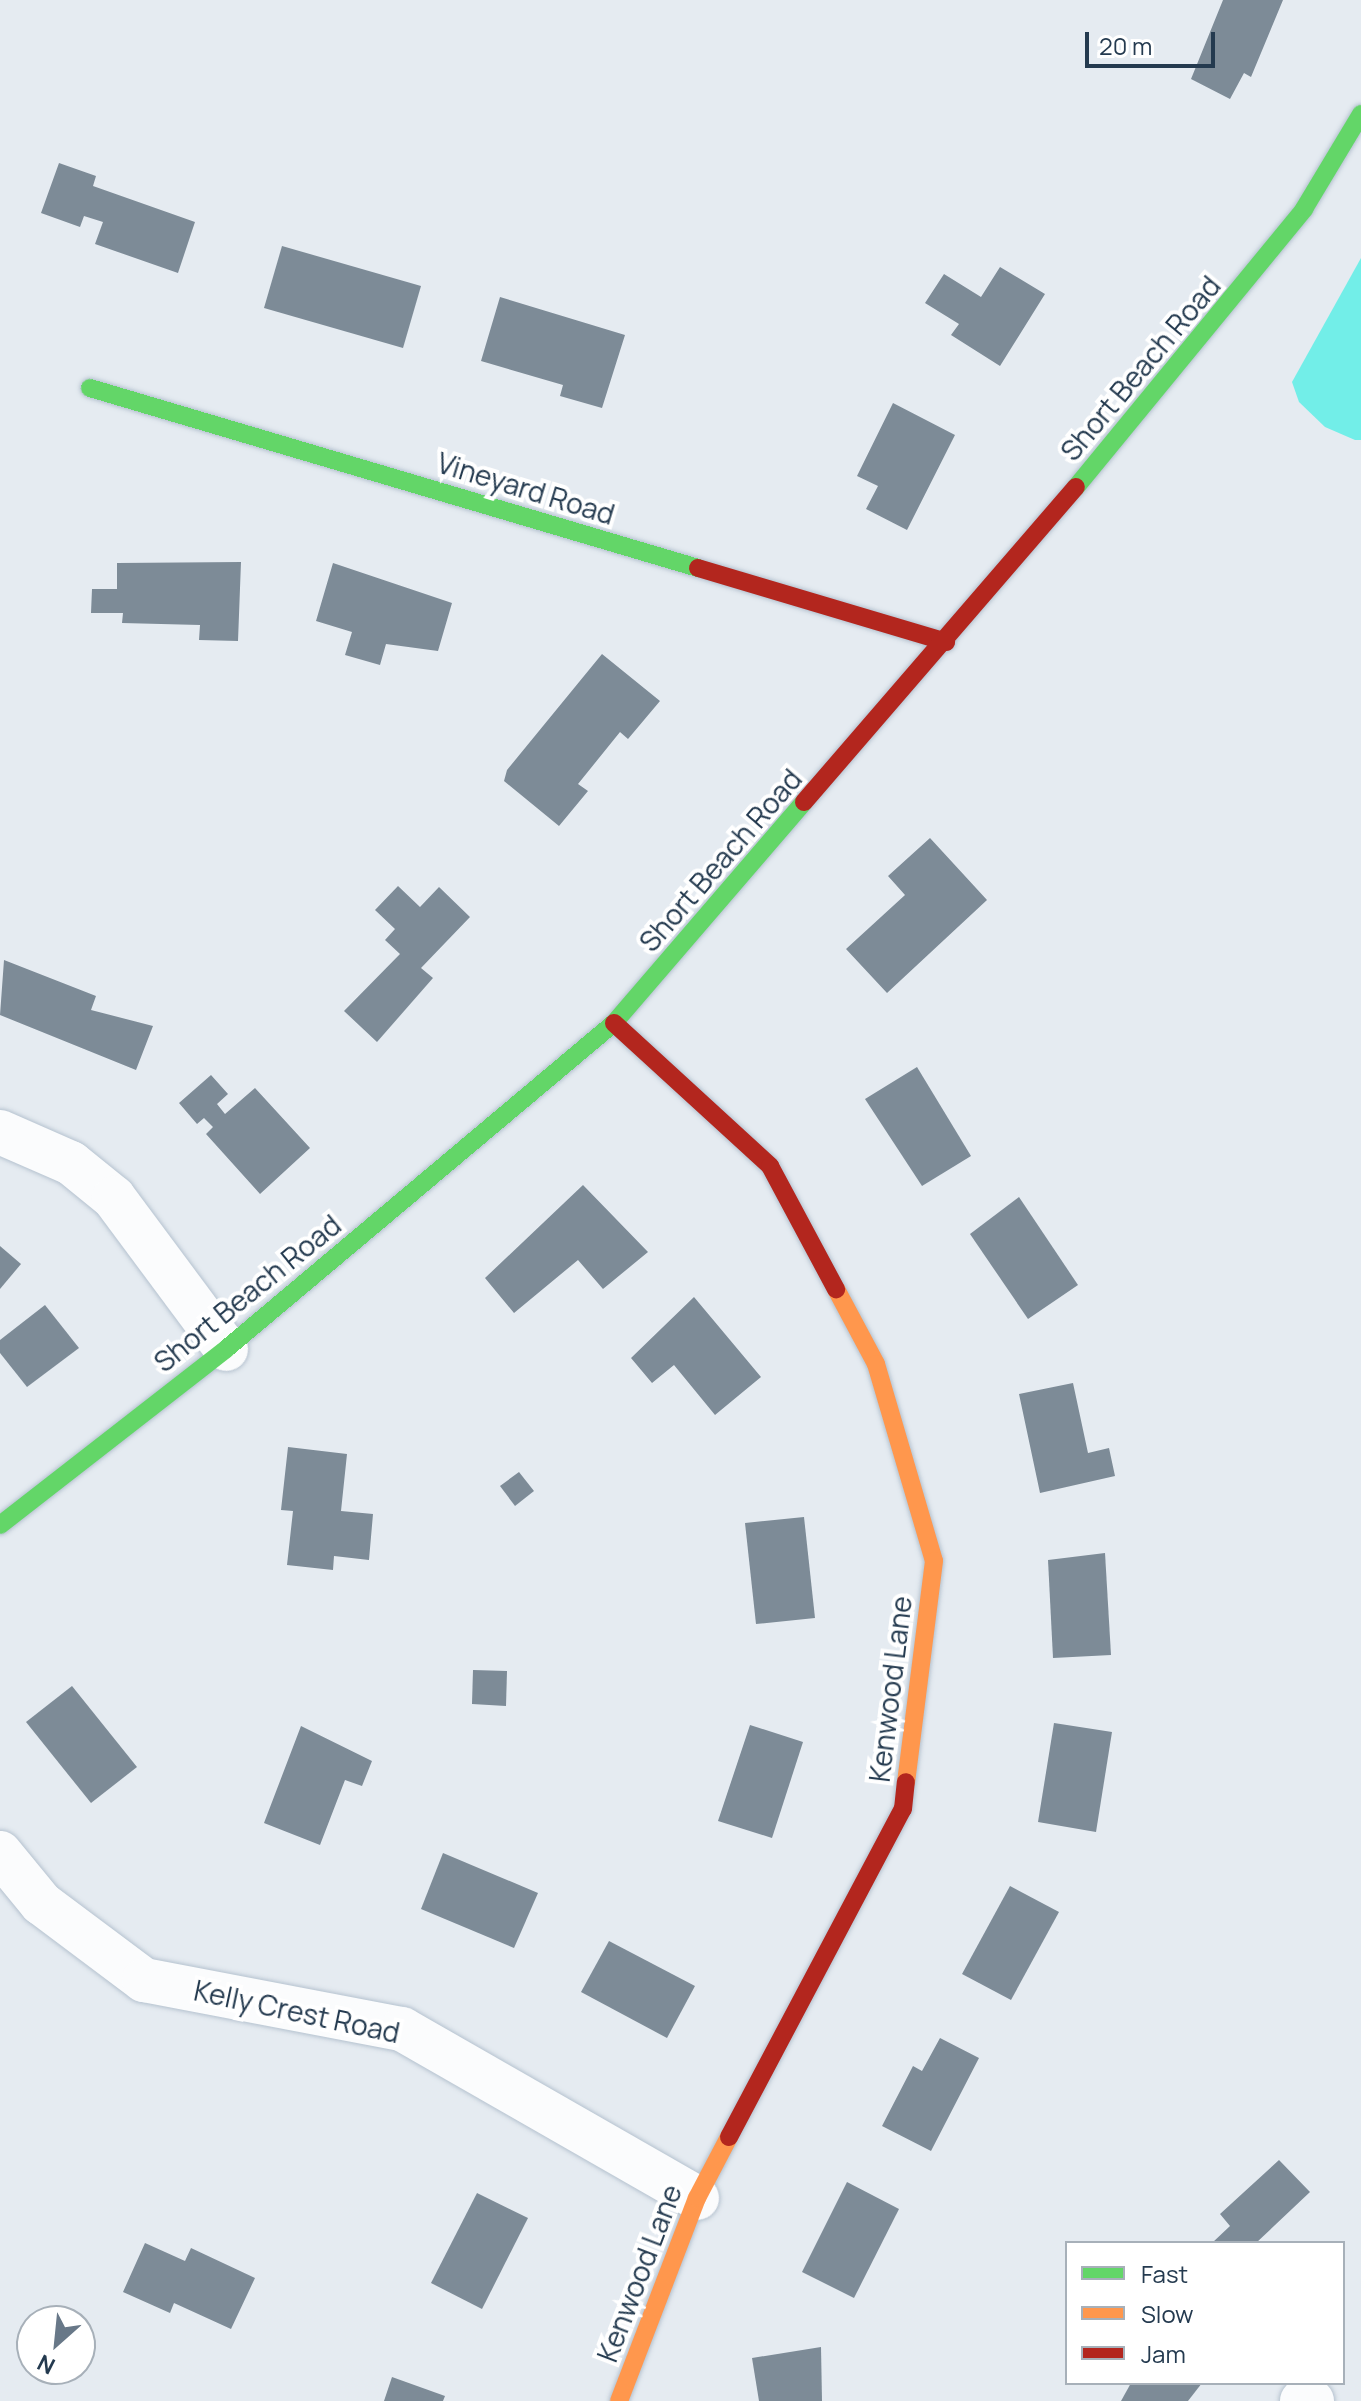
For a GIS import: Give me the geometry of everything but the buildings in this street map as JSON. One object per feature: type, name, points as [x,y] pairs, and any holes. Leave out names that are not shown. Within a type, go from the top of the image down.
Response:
[{"type":"street","name":"Short Beach Road","points":[[0,1525],[226,1349],[614,1023],[946,642],[1259,269],[1361,114]]},
{"type":"street","name":"Vineyard Road","points":[[90,388],[946,642]]},
{"type":"street","name":"Kenwood Lane","points":[[614,1023],[770,1166],[876,1364],[934,1561],[903,1809],[697,2198],[619,2401]]},
{"type":"street","points":[[0,1132],[71,1163],[114,1198],[226,1349]]},
{"type":"street","name":"Kelly Crest Road","points":[[0,1853],[41,1903],[144,1980],[402,2029],[697,2198]]},
{"type":"water","points":[[1361,258],[1361,440],[1355,440],[1325,427],[1299,402],[1292,382]]},
{"type":"traffic: fast","points":[[1076,487],[1304,209],[1361,114]]},
{"type":"traffic: fast","points":[[90,388],[698,568]]},
{"type":"traffic: fast","points":[[0,1525],[226,1349],[614,1023],[804,802]]},
{"type":"traffic: slow","points":[[836,1289],[876,1364],[934,1561],[906,1782]]},
{"type":"traffic: slow","points":[[619,2401],[697,2198],[729,2137]]},
{"type":"traffic: jam","points":[[804,802],[1076,487]]},
{"type":"traffic: jam","points":[[698,568],[946,642]]},
{"type":"traffic: jam","points":[[614,1023],[770,1166],[836,1289]]},
{"type":"traffic: jam","points":[[729,2137],[903,1809],[906,1782]]}]
